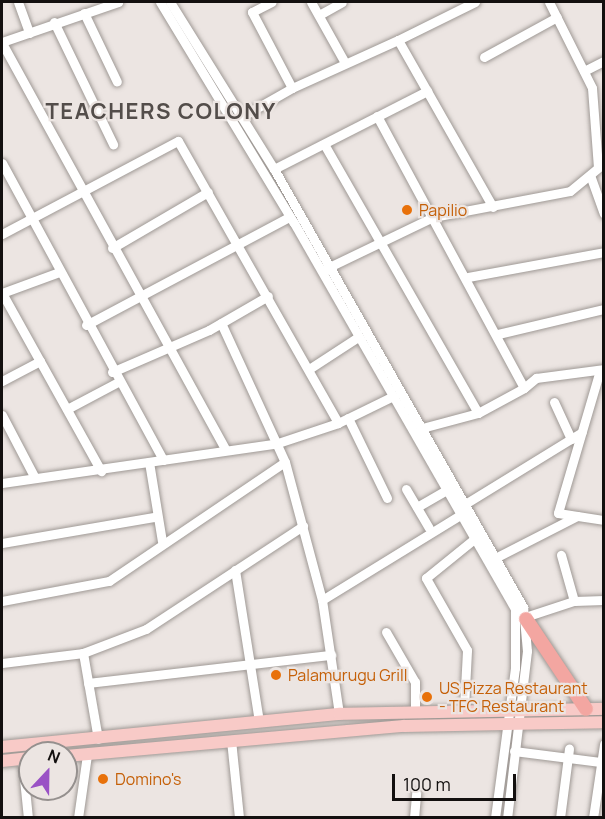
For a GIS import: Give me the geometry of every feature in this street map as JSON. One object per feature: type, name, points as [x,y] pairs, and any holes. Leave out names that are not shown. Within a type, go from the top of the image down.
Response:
[{"type":"highway","points":[[525,618],[586,709]]},
{"type":"main road","points":[[2,747],[339,714],[513,707],[603,709]]},
{"type":"main road","points":[[78,755],[231,740],[512,721],[603,722]]},
{"type":"main road","points":[[2,761],[18,760]]},
{"type":"street","points":[[18,2],[29,33]]},
{"type":"street","points":[[118,2],[54,22],[2,42],[81,195],[141,296],[167,348],[225,449]]},
{"type":"street","points":[[160,2],[289,217],[326,269],[497,557],[525,618],[513,707]]},
{"type":"street","points":[[170,2],[274,169],[358,337],[517,616],[512,721],[495,818]]},
{"type":"street","points":[[272,2],[252,12],[292,88]]},
{"type":"street","points":[[311,2],[344,61]]},
{"type":"street","points":[[319,15],[342,2]]},
{"type":"street","points":[[240,117],[344,61],[398,40],[475,2]]},
{"type":"street","points":[[326,269],[433,218],[570,191],[601,165],[593,98],[584,71],[549,2]]},
{"type":"street","points":[[84,13],[117,82]]},
{"type":"street","points":[[484,57],[557,17]]},
{"type":"street","points":[[54,22],[113,144]]},
{"type":"street","points":[[398,40],[493,207]]},
{"type":"street","points":[[584,71],[603,61]]},
{"type":"street","points":[[274,169],[427,91]]},
{"type":"street","points":[[593,98],[603,98]]},
{"type":"street","points":[[377,116],[468,277],[524,388]]},
{"type":"street","points":[[2,234],[32,222],[178,141],[338,423]]},
{"type":"street","points":[[324,144],[478,413]]},
{"type":"street","points":[[2,163],[86,325],[163,460]]},
{"type":"street","points":[[590,175],[603,214]]},
{"type":"street","points":[[112,248],[208,192]]},
{"type":"street","points":[[86,325],[289,217]]},
{"type":"street","points":[[468,277],[603,252]]},
{"type":"street","points":[[59,272],[2,293],[101,471]]},
{"type":"street","points":[[112,372],[221,323],[268,296]]},
{"type":"street","points":[[498,334],[603,309]]},
{"type":"street","points":[[221,323],[285,462],[322,600],[339,714]]},
{"type":"street","points":[[309,369],[358,337]]},
{"type":"street","points":[[2,381],[40,361]]},
{"type":"street","points":[[422,428],[478,413],[524,388],[536,378],[602,369],[558,513],[603,520]]},
{"type":"street","points":[[67,409],[118,382]]},
{"type":"street","points":[[2,483],[101,471],[225,449],[278,443],[338,423],[393,396]]},
{"type":"street","points":[[554,402],[571,439]]},
{"type":"street","points":[[2,415],[35,478]]},
{"type":"street","points":[[348,418],[387,498]]},
{"type":"street","points":[[465,504],[582,432]]},
{"type":"street","points":[[149,462],[154,517],[162,541]]},
{"type":"street","points":[[2,601],[109,581],[162,541],[285,462]]},
{"type":"street","points":[[406,489],[429,528]]},
{"type":"street","points":[[417,507],[446,490]]},
{"type":"street","points":[[322,600],[460,515]]},
{"type":"street","points":[[497,557],[578,516]]},
{"type":"street","points":[[2,543],[154,517]]},
{"type":"street","points":[[2,663],[83,653],[146,629],[303,526]]},
{"type":"street","points":[[464,708],[467,650],[426,578],[474,539]]},
{"type":"street","points":[[561,555],[574,601]]},
{"type":"street","points":[[235,570],[259,722]]},
{"type":"street","points":[[525,618],[574,601],[603,600]]},
{"type":"street","points":[[386,632],[415,682],[415,710]]},
{"type":"street","points":[[83,653],[98,739]]},
{"type":"street","points":[[88,683],[248,661],[331,655]]},
{"type":"street","points":[[507,818],[514,751],[512,721]]},
{"type":"street","points":[[231,740],[239,818]]},
{"type":"street","points":[[592,818],[600,783],[603,744]]},
{"type":"street","points":[[514,751],[568,754],[600,762]]},
{"type":"street","points":[[560,818],[568,754]]},
{"type":"street","points":[[78,818],[87,755]]},
{"type":"street","points":[[414,818],[416,793]]},
{"type":"street","points":[[27,801],[28,818]]},
{"type":"place","name":"Papilio","points":[[407,210]]},
{"type":"place","name":"Palamurugu Grill","points":[[276,675]]},
{"type":"place","name":"US Pizza Restaurant - TFC Restaurant","points":[[427,697]]},
{"type":"place","name":"Domino's","points":[[103,779]]},
{"type":"district","name":"TEACHERS COLONY","points":[[161,112]]}]
